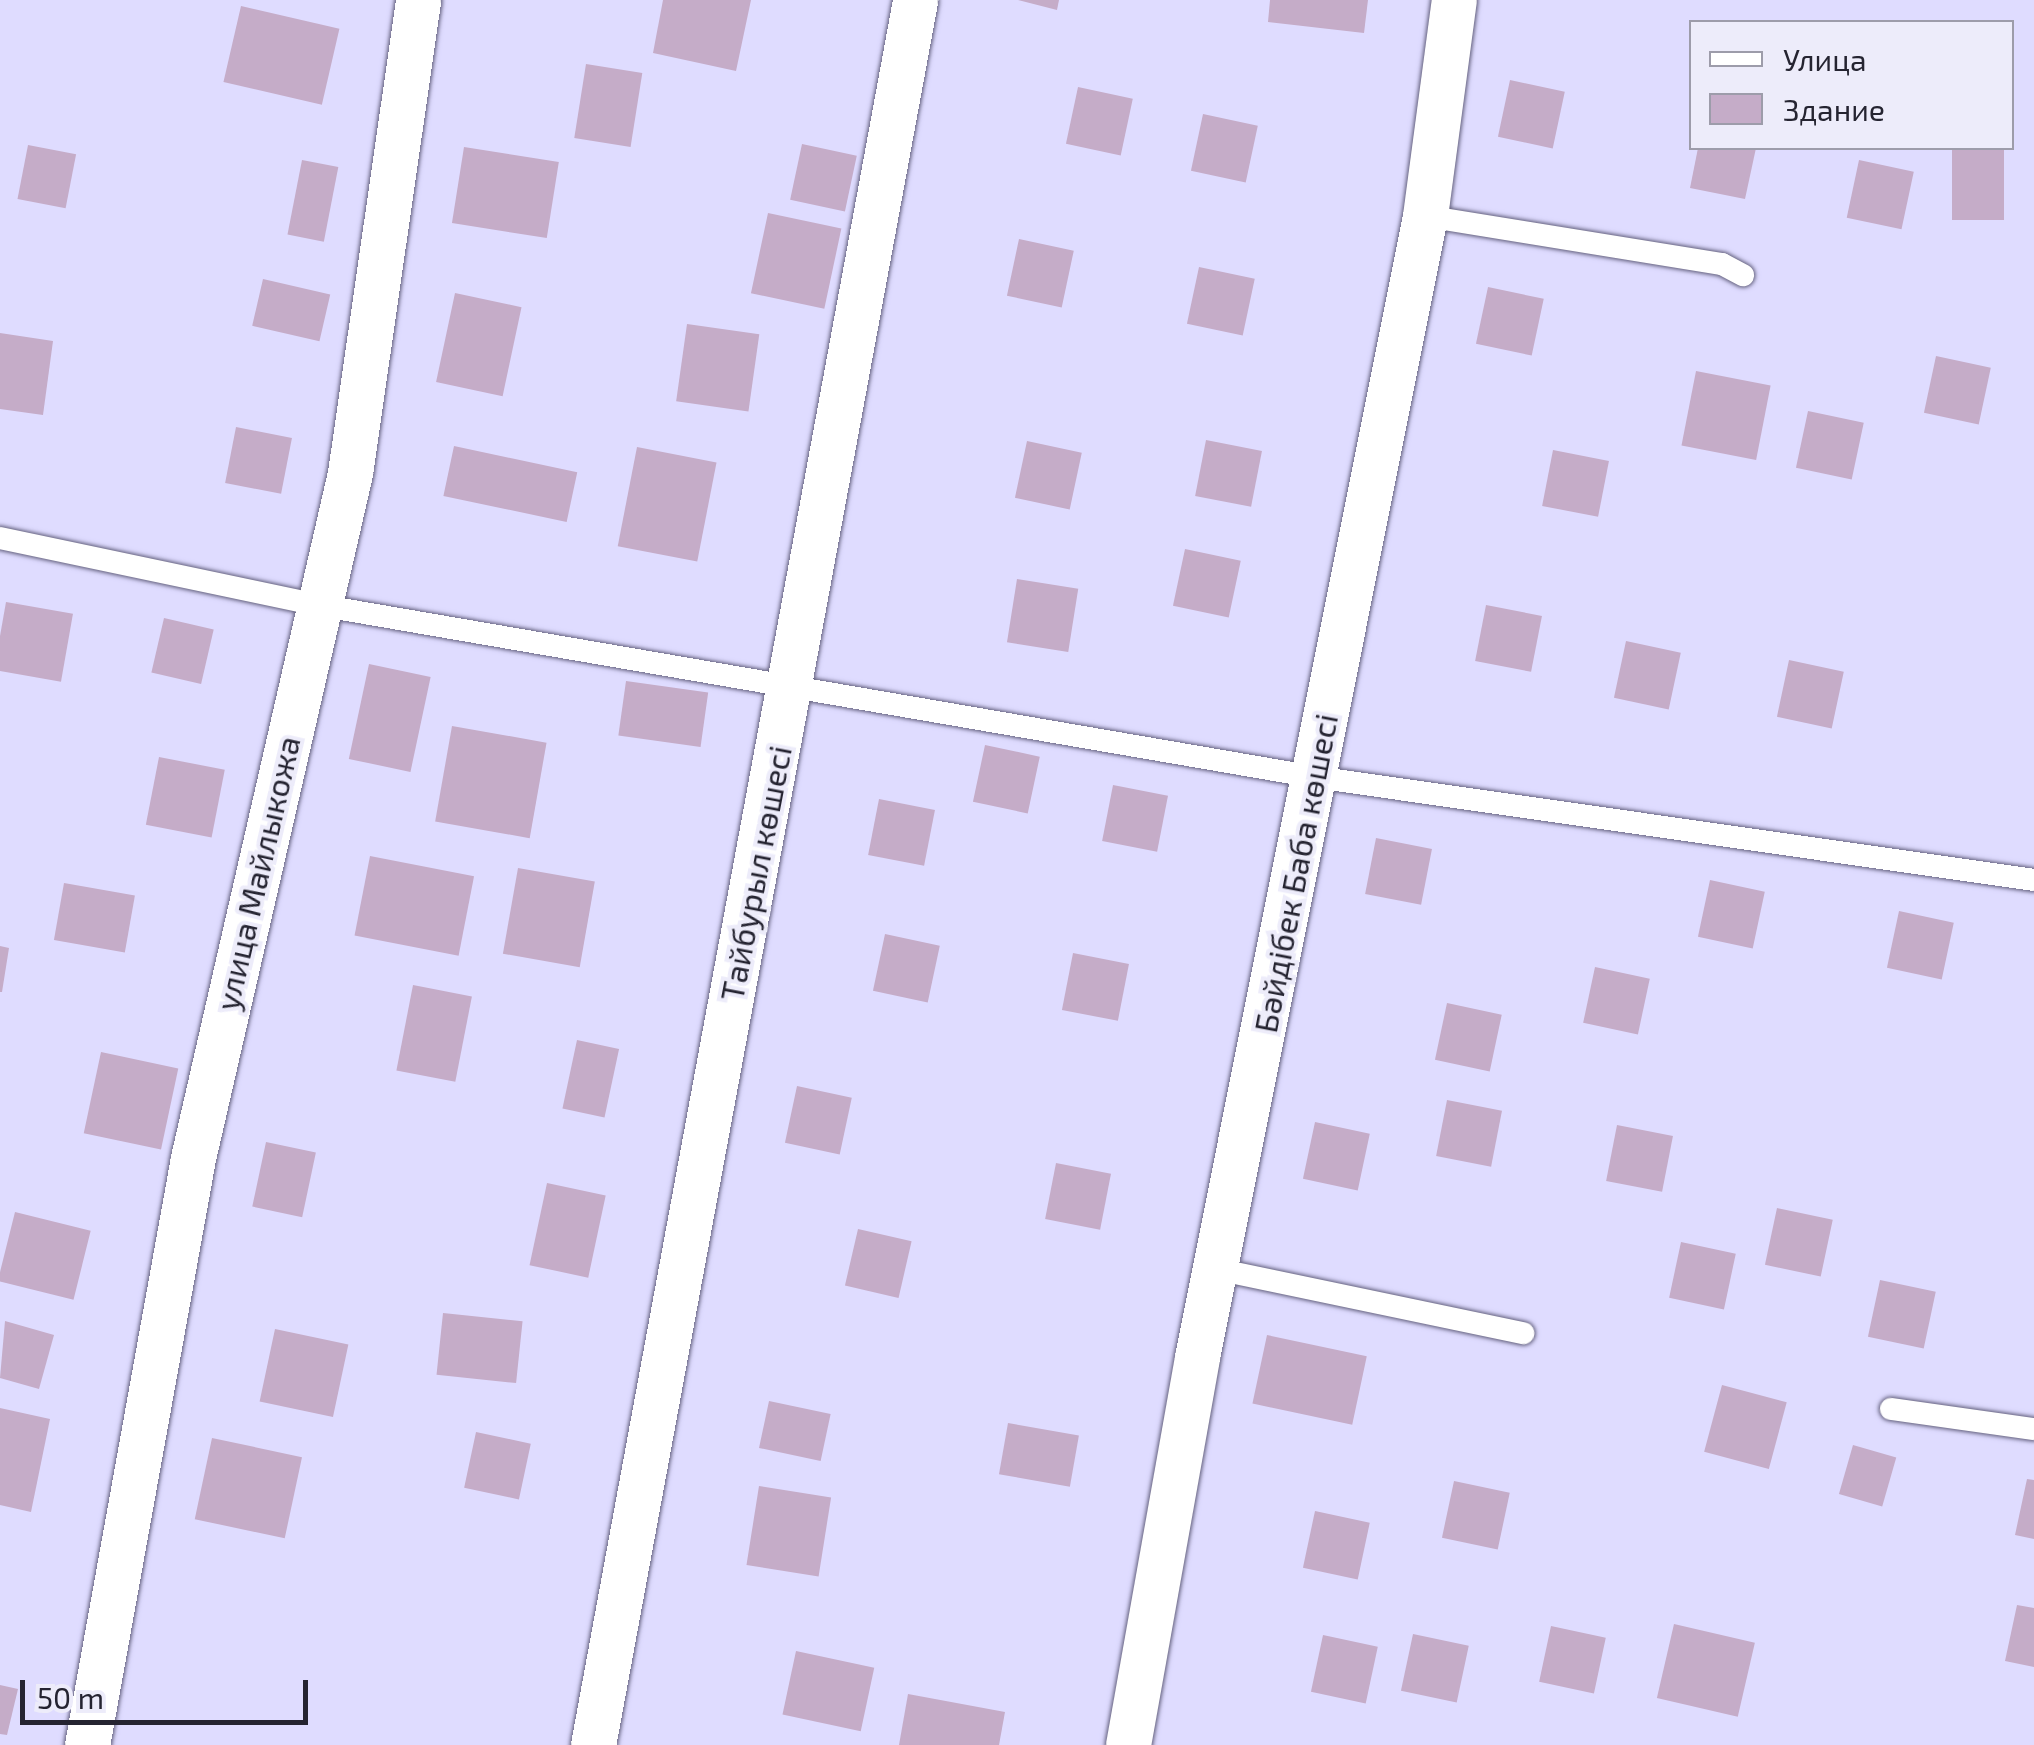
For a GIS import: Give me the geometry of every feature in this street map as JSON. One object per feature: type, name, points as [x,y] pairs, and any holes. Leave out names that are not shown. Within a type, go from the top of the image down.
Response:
[{"type":"street","name":"улица Майлыкожа","points":[[86,1745],[194,1158],[350,473],[418,0]]},
{"type":"street","name":"Тайбурыл көшесі","points":[[593,1745],[915,0]]},
{"type":"street","name":"Бәйдібек Баба көшесі","points":[[1128,1745],[1216,1268],[1425,216],[1454,0]]},
{"type":"lane","points":[[1425,216],[1722,264],[1744,276]]},
{"type":"lane","points":[[0,538],[318,604],[791,682],[1315,777],[2034,880]]},
{"type":"lane","points":[[1216,1268],[1523,1333]]},
{"type":"lane","points":[[1891,1409],[2034,1429]]},
{"type":"building","points":[[663,0],[751,0],[736,71],[653,53]]},
{"type":"building","points":[[1018,0],[1059,0],[1057,10]]},
{"type":"building","points":[[1270,0],[1368,0],[1364,33],[1268,22]]},
{"type":"building","points":[[241,6],[339,29],[322,105],[223,82]]},
{"type":"building","points":[[586,64],[642,73],[631,147],[574,138]]},
{"type":"building","points":[[1510,80],[1565,92],[1553,148],[1498,137]]},
{"type":"building","points":[[1078,87],[1133,99],[1121,155],[1066,144]]},
{"type":"building","points":[[1203,114],[1258,126],[1246,182],[1191,171]]},
{"type":"building","points":[[802,144],[857,156],[845,211],[790,200]]},
{"type":"building","points":[[28,145],[76,154],[66,208],[18,199]]},
{"type":"building","points":[[464,147],[559,162],[547,238],[452,223]]},
{"type":"building","points":[[1698,150],[1756,150],[1745,199],[1690,188]]},
{"type":"building","points":[[1952,150],[2004,150],[2004,220],[1952,220]]},
{"type":"building","points":[[302,160],[338,167],[324,242],[287,235]]},
{"type":"building","points":[[1859,160],[1914,172],[1902,229],[1847,218]]},
{"type":"building","points":[[768,213],[841,229],[824,309],[751,293]]},
{"type":"building","points":[[1019,239],[1074,251],[1062,307],[1007,296]]},
{"type":"building","points":[[1199,267],[1255,279],[1243,336],[1187,324]]},
{"type":"building","points":[[263,279],[330,295],[319,341],[252,326]]},
{"type":"building","points":[[1488,287],[1544,299],[1532,356],[1476,344]]},
{"type":"building","points":[[455,293],[522,307],[503,396],[436,382]]},
{"type":"building","points":[[687,324],[759,334],[748,411],[676,401]]},
{"type":"building","points":[[0,333],[53,341],[43,415],[0,409]]},
{"type":"building","points":[[1936,356],[1991,368],[1979,424],[1924,413]]},
{"type":"building","points":[[1696,371],[1771,386],[1756,460],[1681,446]]},
{"type":"building","points":[[1808,411],[1864,423],[1852,480],[1796,468]]},
{"type":"building","points":[[236,427],[292,438],[281,494],[225,483]]},
{"type":"building","points":[[1206,440],[1262,451],[1251,507],[1195,496]]},
{"type":"building","points":[[1027,441],[1082,453],[1070,509],[1015,498]]},
{"type":"building","points":[[454,446],[577,472],[567,522],[443,496]]},
{"type":"building","points":[[637,447],[717,462],[697,562],[618,546]]},
{"type":"building","points":[[1553,450],[1609,461],[1598,517],[1542,506]]},
{"type":"building","points":[[1185,549],[1241,561],[1229,618],[1173,606]]},
{"type":"building","points":[[1017,579],[1078,589],[1068,652],[1007,642]]},
{"type":"building","points":[[6,602],[73,614],[61,682],[0,671],[0,636]]},
{"type":"building","points":[[1486,605],[1542,616],[1531,672],[1475,661]]},
{"type":"building","points":[[164,618],[214,629],[201,684],[151,673]]},
{"type":"building","points":[[1626,641],[1681,653],[1669,709],[1614,698]]},
{"type":"building","points":[[1789,660],[1844,672],[1832,728],[1777,717]]},
{"type":"building","points":[[369,664],[431,677],[410,772],[349,759]]},
{"type":"building","points":[[626,681],[708,693],[701,747],[618,735]]},
{"type":"building","points":[[452,726],[547,743],[530,838],[435,822]]},
{"type":"building","points":[[985,745],[1040,757],[1028,813],[973,802]]},
{"type":"building","points":[[159,757],[225,770],[212,838],[146,825]]},
{"type":"building","points":[[1113,785],[1168,796],[1157,852],[1102,841]]},
{"type":"building","points":[[879,799],[935,810],[924,866],[868,855]]},
{"type":"building","points":[[1376,838],[1432,849],[1421,905],[1365,894]]},
{"type":"building","points":[[370,856],[474,876],[459,956],[355,936]]},
{"type":"building","points":[[518,868],[595,882],[580,967],[503,954]]},
{"type":"building","points":[[1710,880],[1765,892],[1753,948],[1698,937]]},
{"type":"building","points":[[64,883],[135,896],[125,953],[54,940]]},
{"type":"building","points":[[1899,911],[1954,923],[1942,979],[1887,968]]},
{"type":"building","points":[[885,934],[940,946],[928,1002],[873,991]]},
{"type":"building","points":[[0,946],[9,948],[2,992],[0,992]]},
{"type":"building","points":[[1073,953],[1129,964],[1118,1021],[1062,1010]]},
{"type":"building","points":[[1595,967],[1650,979],[1638,1034],[1583,1023]]},
{"type":"building","points":[[413,985],[472,996],[455,1082],[396,1070]]},
{"type":"building","points":[[1447,1003],[1502,1015],[1490,1071],[1435,1060]]},
{"type":"building","points":[[577,1040],[619,1049],[605,1117],[562,1108]]},
{"type":"building","points":[[101,1052],[178,1068],[161,1150],[84,1133]]},
{"type":"building","points":[[797,1086],[852,1098],[840,1154],[785,1143]]},
{"type":"building","points":[[1447,1100],[1502,1111],[1491,1167],[1436,1156]]},
{"type":"building","points":[[1315,1122],[1370,1134],[1358,1190],[1303,1179]]},
{"type":"building","points":[[1617,1125],[1673,1136],[1662,1192],[1606,1181]]},
{"type":"building","points":[[266,1142],[316,1153],[302,1217],[252,1207]]},
{"type":"building","points":[[1056,1163],[1111,1174],[1100,1230],[1045,1219]]},
{"type":"building","points":[[547,1183],[606,1195],[588,1278],[530,1265]]},
{"type":"building","points":[[1777,1208],[1833,1220],[1821,1277],[1765,1265]]},
{"type":"building","points":[[15,1212],[91,1231],[74,1300],[0,1281]]},
{"type":"building","points":[[858,1229],[912,1241],[899,1298],[845,1286]]},
{"type":"building","points":[[1681,1242],[1736,1254],[1724,1309],[1669,1298]]},
{"type":"building","points":[[1880,1280],[1936,1292],[1924,1349],[1868,1337]]},
{"type":"building","points":[[443,1313],[523,1321],[516,1383],[437,1375]]},
{"type":"building","points":[[5,1321],[54,1335],[39,1389],[0,1378]]},
{"type":"building","points":[[275,1329],[348,1345],[333,1417],[260,1401]]},
{"type":"building","points":[[1267,1335],[1367,1356],[1352,1425],[1252,1403]]},
{"type":"building","points":[[1722,1385],[1787,1402],[1769,1469],[1704,1452]]},
{"type":"building","points":[[769,1401],[831,1414],[821,1461],[759,1448]]},
{"type":"building","points":[[0,1408],[50,1419],[31,1512],[0,1505]]},
{"type":"building","points":[[1008,1423],[1079,1436],[1070,1487],[999,1474]]},
{"type":"building","points":[[476,1432],[531,1444],[519,1499],[464,1488]]},
{"type":"building","points":[[212,1438],[302,1457],[285,1538],[195,1519]]},
{"type":"building","points":[[1853,1445],[1896,1457],[1882,1506],[1839,1494]]},
{"type":"building","points":[[2027,1479],[2034,1480],[2034,1539],[2015,1535]]},
{"type":"building","points":[[1454,1481],[1510,1493],[1498,1550],[1442,1538]]},
{"type":"building","points":[[759,1486],[831,1497],[819,1576],[746,1565]]},
{"type":"building","points":[[1315,1511],[1370,1523],[1358,1579],[1303,1568]]},
{"type":"building","points":[[2017,1605],[2034,1608],[2034,1667],[2005,1661]]},
{"type":"building","points":[[1674,1624],[1755,1643],[1738,1717],[1657,1698]]},
{"type":"building","points":[[1551,1626],[1606,1638],[1594,1693],[1539,1682]]},
{"type":"building","points":[[1413,1634],[1469,1646],[1457,1703],[1401,1691]]},
{"type":"building","points":[[1323,1635],[1378,1647],[1366,1703],[1311,1692]]},
{"type":"building","points":[[796,1651],[874,1668],[861,1731],[782,1715]]},
{"type":"building","points":[[0,1685],[18,1689],[7,1735],[0,1734]]},
{"type":"building","points":[[908,1694],[1005,1712],[999,1745],[899,1745]]}]
